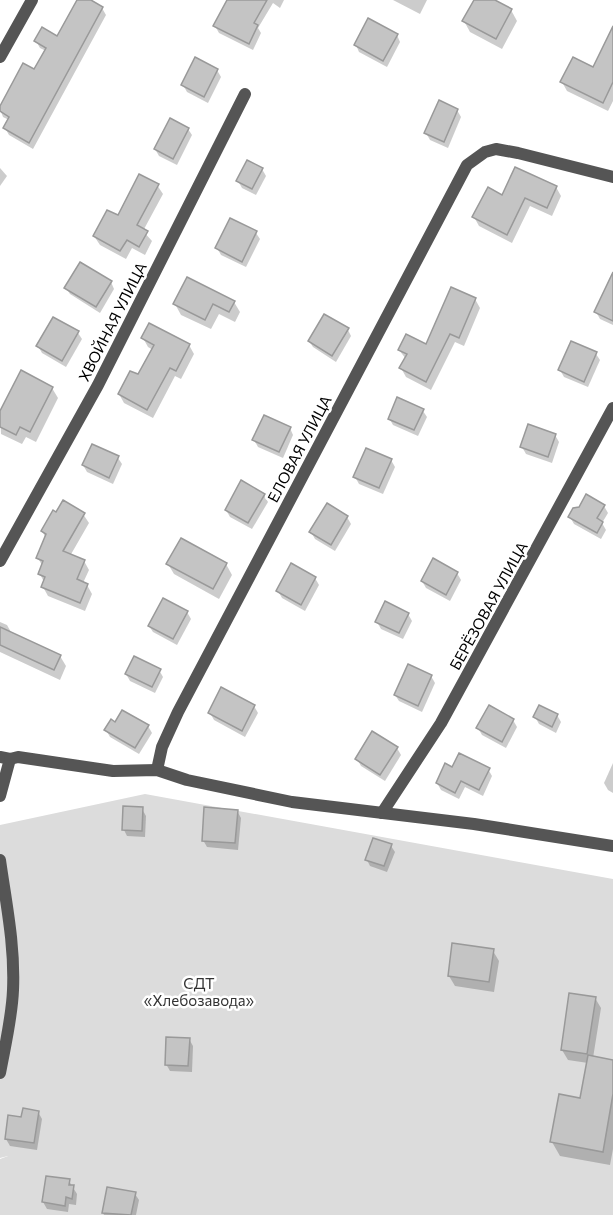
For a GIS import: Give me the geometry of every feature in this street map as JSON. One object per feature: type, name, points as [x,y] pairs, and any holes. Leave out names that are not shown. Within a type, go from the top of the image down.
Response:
[{"type":"street","points":[[0,57],[32,0]]},
{"type":"street","name":"ХВОЙНАЯ УЛИЦА","points":[[0,561],[98,385],[245,94]]},
{"type":"street","name":"ЕЛОВАЯ УЛИЦА","points":[[158,770],[162,747],[183,701],[467,165],[485,152],[496,149],[613,177]]},
{"type":"street","name":"БЕРЁЗОВАЯ УЛИЦА","points":[[382,813],[441,723],[613,408]]},
{"type":"street","points":[[0,796],[5,758],[18,757],[113,771],[158,770],[187,780],[292,802],[474,824],[613,846]]},
{"type":"street","points":[[0,860],[13,948],[13,993],[0,1073]]},
{"type":"street","points":[[0,970],[13,967]]},
{"type":"green space","name":"СДТ «Хлебозавода»","points":[[145,794],[613,879],[613,1215],[0,1215],[0,1159],[8,1156],[0,1158],[0,825]]},
{"type":"building","points":[[77,0],[91,0],[103,7],[29,143],[3,128],[9,117],[0,111],[0,106],[23,63],[34,69],[46,48],[34,41],[42,27],[57,36]]},
{"type":"building","points":[[227,0],[267,0],[254,23],[258,25],[249,44],[213,26]]},
{"type":"building","points":[[474,0],[495,0],[512,9],[496,39],[462,21]]},
{"type":"building","points":[[368,18],[398,34],[383,61],[354,45]]},
{"type":"building","points":[[613,26],[613,82],[603,103],[560,82],[573,57],[593,67]]},
{"type":"building","points":[[195,57],[218,69],[204,97],[181,85]]},
{"type":"building","points":[[439,100],[458,109],[444,142],[424,133]]},
{"type":"building","points":[[170,118],[189,128],[173,159],[154,149]]},
{"type":"building","points":[[247,160],[263,168],[252,189],[236,181]]},
{"type":"building","points":[[515,167],[557,186],[547,208],[525,198],[507,235],[472,217],[488,187],[502,195]]},
{"type":"building","points":[[139,174],[159,184],[137,225],[148,231],[139,247],[127,240],[120,251],[93,236],[107,210],[118,215]]},
{"type":"building","points":[[230,218],[257,231],[242,262],[215,248]]},
{"type":"building","points":[[80,262],[112,281],[96,307],[64,288]]},
{"type":"building","points":[[613,272],[613,321],[594,312]]},
{"type":"building","points":[[187,277],[235,301],[229,312],[213,304],[205,320],[173,304]]},
{"type":"building","points":[[451,287],[476,298],[459,338],[450,334],[426,382],[399,368],[407,354],[398,350],[406,334],[426,344]]},
{"type":"building","points":[[324,314],[349,328],[332,356],[308,341]]},
{"type":"building","points":[[53,317],[79,331],[62,361],[36,346]]},
{"type":"building","points":[[149,323],[190,344],[176,371],[170,368],[147,410],[118,394],[130,371],[138,374],[154,345],[141,338]]},
{"type":"building","points":[[571,341],[597,352],[584,382],[558,370]]},
{"type":"building","points":[[21,370],[53,387],[30,432],[20,427],[16,435],[0,427],[0,411]]},
{"type":"building","points":[[397,397],[424,409],[414,430],[388,419]]},
{"type":"building","points":[[264,415],[291,427],[279,452],[252,440]]},
{"type":"building","points":[[528,424],[556,434],[548,457],[520,447]]},
{"type":"building","points":[[92,444],[119,456],[109,478],[82,465]]},
{"type":"building","points":[[366,448],[392,459],[379,488],[353,477]]},
{"type":"building","points":[[241,480],[265,494],[248,523],[225,510]]},
{"type":"building","points":[[586,494],[605,505],[597,518],[603,522],[597,533],[568,517],[573,508],[579,507]]},
{"type":"building","points":[[63,500],[85,513],[63,551],[85,560],[77,579],[88,584],[80,603],[41,587],[45,577],[38,574],[43,561],[36,558],[46,534],[41,531],[53,510],[56,512]]},
{"type":"building","points":[[327,503],[348,516],[331,545],[309,532]]},
{"type":"building","points":[[181,538],[227,563],[213,589],[166,564]]},
{"type":"building","points":[[433,558],[458,572],[446,595],[421,581]]},
{"type":"building","points":[[291,563],[316,577],[301,605],[276,591]]},
{"type":"building","points":[[163,598],[188,611],[173,639],[148,626]]},
{"type":"building","points":[[385,601],[409,613],[399,633],[375,622]]},
{"type":"building","points":[[0,627],[61,655],[54,670],[0,645]]},
{"type":"building","points":[[134,656],[161,669],[152,687],[125,674]]},
{"type":"building","points":[[408,664],[432,675],[418,706],[394,695]]},
{"type":"building","points":[[221,687],[255,705],[242,731],[208,713]]},
{"type":"building","points":[[489,705],[514,719],[502,742],[476,728]]},
{"type":"building","points":[[539,705],[558,714],[552,727],[533,717]]},
{"type":"building","points":[[122,710],[149,725],[135,748],[104,730],[111,719],[115,722]]},
{"type":"building","points":[[372,731],[398,747],[380,775],[355,759]]},
{"type":"building","points":[[459,753],[490,768],[479,790],[461,781],[455,793],[436,783],[445,763],[452,767]]},
{"type":"building","points":[[123,806],[143,807],[142,831],[122,830]]},
{"type":"building","points":[[204,807],[238,810],[235,843],[202,841]]},
{"type":"building","points":[[373,838],[392,844],[384,866],[365,860]]},
{"type":"building","points":[[452,943],[494,949],[489,982],[448,976]]},
{"type":"building","points":[[569,993],[596,997],[587,1054],[561,1050]]},
{"type":"building","points":[[166,1037],[190,1038],[188,1066],[165,1065]]},
{"type":"building","points":[[588,1055],[613,1060],[613,1094],[603,1152],[550,1142],[559,1094],[580,1098]]},
{"type":"building","points":[[23,1108],[39,1111],[34,1143],[5,1139],[8,1115],[21,1117]]},
{"type":"building","points":[[46,1176],[70,1179],[69,1185],[74,1185],[72,1199],[66,1197],[65,1206],[42,1202]]},
{"type":"building","points":[[107,1187],[136,1192],[131,1215],[102,1213]]}]
